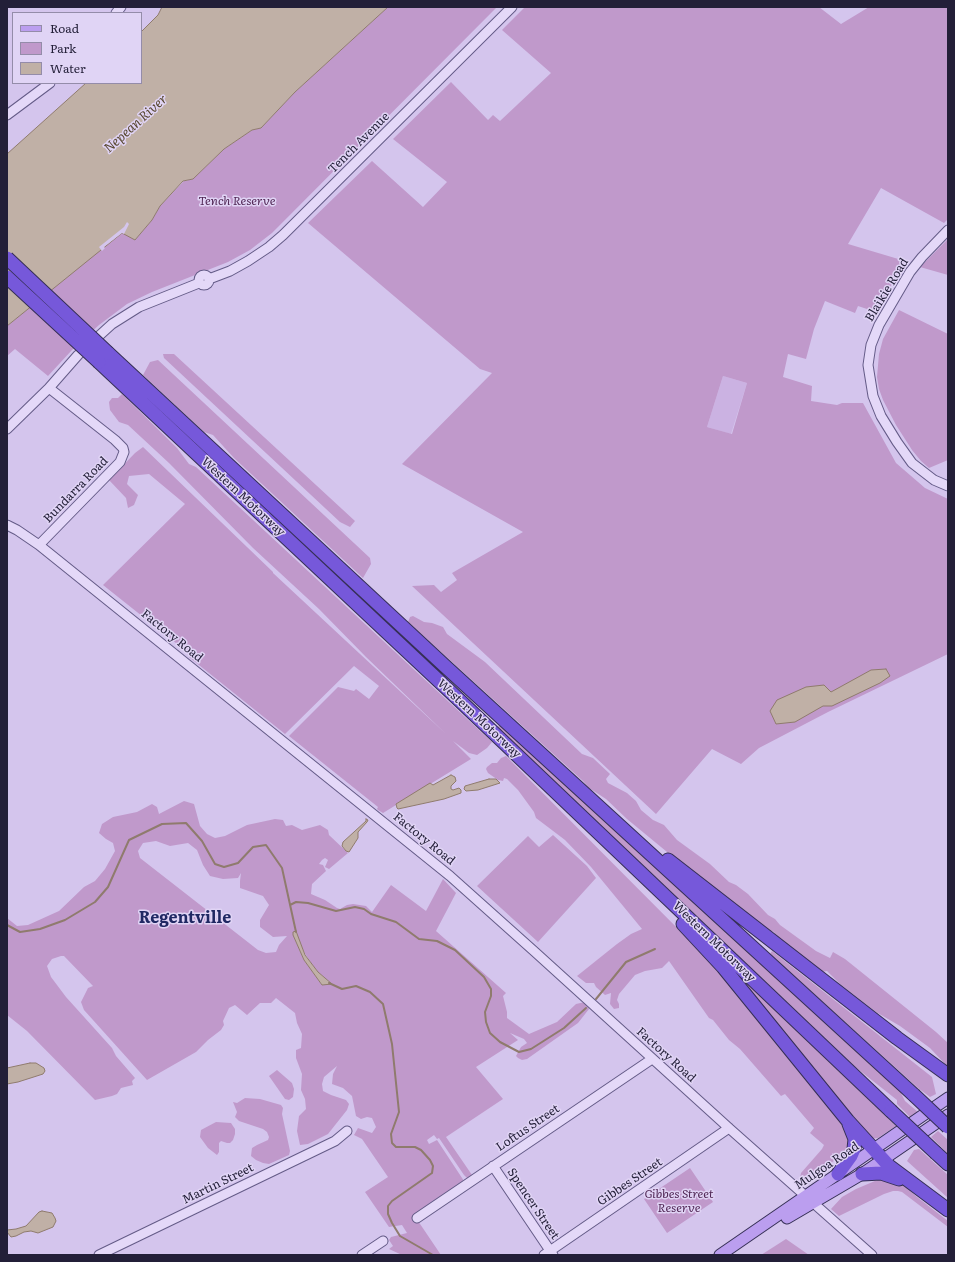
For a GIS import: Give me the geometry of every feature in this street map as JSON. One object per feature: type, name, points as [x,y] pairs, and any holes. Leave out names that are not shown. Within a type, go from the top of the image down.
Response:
[{"type":"highway","name":"Western Motorway","points":[[7,258],[440,662],[948,1126]]},
{"type":"highway","name":"Western Motorway","points":[[7,277],[456,697],[948,1164]]},
{"type":"highway","points":[[613,820],[650,846],[920,1055],[948,1075]]},
{"type":"highway","points":[[648,880],[678,919],[723,967],[848,1121],[889,1166],[948,1210]]},
{"type":"highway","points":[[920,1055],[948,1080]]},
{"type":"highway","points":[[838,1174],[851,1156],[854,1149],[855,1139],[848,1121]]},
{"type":"highway","points":[[862,1174],[889,1174],[924,1192]]},
{"type":"main road","name":"Mulgoa Road","points":[[730,1255],[810,1200],[838,1174],[875,1150],[948,1098]]},
{"type":"main road","name":"Mulgoa Road","points":[[720,1255],[810,1200],[862,1174],[948,1115]]},
{"type":"street","name":"Tench Avenue","points":[[49,388],[78,355],[105,329],[131,311],[155,299],[199,283],[202,276],[207,276],[209,279],[230,271],[269,247],[283,235],[512,7]]},
{"type":"street","points":[[7,116],[49,84]]},
{"type":"street","name":"Blaikie Road","points":[[948,230],[916,264],[879,325],[871,345],[868,365],[873,396],[881,416],[897,442],[912,463],[934,480],[948,486]]},
{"type":"street","points":[[7,429],[49,388]]},
{"type":"street","name":"Bundarra Road","points":[[39,545],[120,462],[124,452],[123,448],[116,440],[49,388]]},
{"type":"street","name":"Factory Road","points":[[7,525],[39,545],[445,872],[536,952],[652,1059],[872,1255]]},
{"type":"street","name":"Loftus Street","points":[[417,1218],[652,1059]]},
{"type":"street","name":"Gibbes Street","points":[[549,1254],[729,1128]]},
{"type":"street","name":"Martin Street","points":[[99,1255],[335,1141],[347,1131]]},
{"type":"street","name":"Spencer Street","points":[[493,1166],[549,1254]]},
{"type":"street","points":[[362,1255],[383,1241]]},
{"type":"shaded area","points":[[723,376],[747,383],[731,434],[707,427]]},
{"type":"green space","name":"Tench Reserve","points":[[388,7],[497,7],[272,233],[250,250],[228,262],[152,292],[127,304],[99,325],[72,350],[48,376],[15,349],[7,356],[7,326],[122,232],[135,240],[152,220],[160,206],[184,181],[193,179],[224,149],[252,130],[261,128],[295,92]]},
{"type":"green space","points":[[525,7],[819,7],[841,24],[869,7],[948,7],[948,219],[944,223],[881,188],[848,244],[905,261],[876,312],[858,306],[855,313],[825,301],[814,329],[806,359],[788,354],[783,377],[812,386],[811,401],[837,405],[842,403],[863,403],[896,463],[925,488],[948,499],[948,654],[828,712],[759,748],[741,764],[712,749],[656,814],[412,586],[434,585],[441,592],[457,580],[452,573],[523,532],[402,464],[492,373],[480,369],[308,223],[372,161],[423,207],[447,182],[393,139],[451,82],[488,120],[493,115],[500,121],[551,73],[502,30]],"holes":[[[723,376],[747,383],[732,434],[707,427]]]},
{"type":"green space","points":[[948,239],[948,275],[920,267]]},
{"type":"green space","points":[[899,310],[948,334],[948,460],[929,468],[912,450],[896,425],[879,389],[877,377],[879,354],[883,339]]},
{"type":"green space","points":[[163,354],[174,354],[355,521],[350,527],[340,522],[164,358]]},
{"type":"green space","points":[[158,360],[370,558],[371,564],[363,578],[234,458],[213,435],[204,432],[143,375],[150,362]]},
{"type":"green space","points":[[122,394],[177,448],[189,464],[196,467],[492,742],[487,748],[477,755],[469,753],[453,741],[471,759],[383,813],[377,809],[378,807],[289,736],[338,687],[354,691],[356,689],[369,699],[379,686],[354,666],[285,734],[189,657],[191,655],[103,585],[185,504],[149,474],[129,476],[127,484],[138,495],[134,505],[128,508],[126,498],[109,480],[135,453],[143,447],[273,573],[446,734],[366,657],[319,609],[253,548],[169,463],[128,425],[119,422],[110,410],[109,402],[112,398],[118,398]]},
{"type":"green space","points":[[413,616],[424,622],[443,627],[447,634],[485,662],[582,754],[593,758],[610,774],[606,779],[608,783],[627,793],[636,801],[641,810],[653,820],[664,825],[677,840],[710,864],[729,882],[736,885],[748,894],[780,925],[816,951],[830,958],[833,952],[845,959],[936,1032],[948,1043],[948,1067],[930,1048],[900,1026],[876,1012],[841,985],[827,971],[822,972],[776,937],[774,932],[767,930],[695,875],[627,819],[606,799],[589,788],[408,622],[410,617]]},
{"type":"green space","points":[[489,713],[900,1091],[905,1101],[918,1112],[910,1117],[897,1104],[897,1100],[854,1066],[498,727],[499,725],[489,715]]},
{"type":"green space","points":[[506,756],[704,955],[849,1130],[848,1151],[838,1162],[832,1153],[834,1161],[827,1165],[816,1178],[812,1176],[810,1180],[803,1183],[800,1178],[801,1173],[824,1145],[810,1133],[814,1128],[785,1094],[781,1096],[740,1049],[729,1040],[713,1020],[709,1018],[669,961],[662,968],[645,971],[635,975],[619,994],[617,1000],[619,1008],[614,1009],[610,1004],[611,993],[605,995],[596,987],[594,983],[586,983],[577,976],[617,944],[631,934],[642,929],[591,867],[565,840],[536,818],[534,812],[518,790],[507,779],[504,778],[503,781],[498,780],[488,773],[486,769],[487,767],[492,763],[497,763],[501,758]]},
{"type":"green space","points":[[184,801],[194,804],[200,826],[207,834],[215,838],[225,836],[247,825],[275,819],[283,820],[286,826],[292,825],[302,830],[320,825],[328,830],[329,835],[348,853],[329,869],[325,867],[328,860],[325,858],[322,860],[319,864],[323,865],[326,871],[312,884],[311,894],[340,909],[347,905],[353,904],[366,906],[372,912],[391,885],[426,911],[443,879],[456,893],[436,931],[506,993],[503,996],[507,1018],[529,1034],[557,1022],[576,1004],[585,1002],[589,1009],[578,1023],[527,1059],[522,1060],[516,1056],[521,1047],[527,1043],[524,1039],[510,1033],[518,1040],[476,1067],[503,1099],[446,1137],[472,1175],[468,1179],[439,1138],[437,1139],[434,1135],[427,1140],[429,1144],[437,1140],[464,1181],[414,1215],[441,1255],[402,1255],[389,1249],[393,1246],[389,1240],[391,1237],[407,1233],[402,1225],[389,1227],[365,1192],[388,1177],[362,1139],[354,1135],[358,1128],[372,1133],[376,1127],[372,1118],[367,1117],[361,1119],[356,1116],[352,1096],[343,1088],[332,1084],[333,1074],[337,1066],[324,1077],[322,1084],[323,1091],[346,1100],[349,1104],[347,1110],[328,1134],[308,1144],[300,1145],[297,1131],[299,1116],[306,1109],[305,1099],[301,1090],[302,1074],[296,1058],[296,1050],[301,1048],[302,1034],[297,1023],[295,1013],[276,998],[271,1003],[260,1003],[247,1015],[235,1005],[229,1008],[221,1030],[196,1052],[147,1080],[84,1010],[81,1002],[88,988],[93,986],[64,956],[52,959],[47,966],[51,977],[66,997],[112,1048],[116,1056],[135,1078],[132,1081],[133,1085],[121,1088],[117,1094],[95,1100],[27,1031],[7,1015],[7,918],[17,926],[28,925],[59,911],[84,887],[95,881],[105,869],[115,851],[113,843],[99,833],[102,824],[113,817],[137,812],[152,804],[157,807],[159,814]],"holes":[[[156,841],[170,846],[188,843],[197,850],[203,865],[210,876],[223,879],[238,878],[241,873],[240,888],[263,896],[269,905],[260,920],[260,927],[273,937],[287,936],[279,945],[276,952],[266,953],[258,950],[140,858],[138,851],[143,843]],[[293,935],[318,972],[331,983],[322,985],[304,960]]]},
{"type":"green space","points":[[553,835],[587,866],[596,878],[538,942],[477,886],[528,836],[539,847]]},
{"type":"green space","points":[[772,951],[932,1077],[936,1094],[930,1097],[918,1088],[770,954]]},
{"type":"green space","points":[[727,963],[896,1126],[878,1138],[870,1139]]},
{"type":"green space","points":[[277,1070],[292,1083],[294,1089],[293,1097],[289,1100],[285,1099],[269,1076]]},
{"type":"green space","points":[[245,1098],[260,1099],[281,1105],[283,1108],[282,1114],[290,1151],[289,1155],[269,1164],[256,1160],[251,1156],[252,1148],[268,1140],[269,1137],[267,1132],[263,1129],[239,1121],[235,1117],[237,1112],[233,1102],[237,1103]]},
{"type":"green space","points":[[216,1122],[231,1123],[235,1129],[233,1140],[230,1143],[221,1141],[219,1143],[219,1152],[217,1155],[208,1148],[200,1137],[201,1130]]},
{"type":"green space","points":[[938,1131],[948,1140],[948,1154],[931,1137]]},
{"type":"green space","points":[[919,1149],[948,1175],[948,1198],[907,1161],[914,1150]]},
{"type":"green space","name":"Gibbes Street Reserve","points":[[690,1168],[713,1202],[667,1233],[644,1199]]},
{"type":"green space","points":[[882,1178],[898,1180],[948,1221],[948,1227],[902,1192],[898,1191],[884,1194],[839,1216],[831,1209],[842,1197],[856,1189]]},
{"type":"green space","points":[[786,1239],[809,1255],[761,1255]]},
{"type":"water","name":"Nepean River","points":[[162,7],[388,7],[295,92],[261,128],[252,130],[224,149],[193,179],[183,181],[160,206],[152,220],[135,240],[122,233],[7,326],[7,154],[85,84],[142,84],[142,31],[158,15]]},
{"type":"water","points":[[886,669],[890,676],[880,683],[832,706],[823,706],[795,722],[776,724],[770,711],[777,700],[806,687],[824,685],[831,692],[871,670]]},
{"type":"water","points":[[451,775],[455,777],[456,781],[451,786],[451,789],[453,790],[459,788],[461,793],[444,799],[397,808],[396,804],[430,783],[433,785]]},
{"type":"water","points":[[489,779],[496,779],[500,783],[478,790],[466,791],[464,789],[465,786]]},
{"type":"water","points":[[366,819],[368,820],[367,822],[358,832],[358,838],[349,852],[346,851],[342,846],[343,842],[366,821]]},
{"type":"water","points":[[296,931],[305,955],[318,972],[332,984],[322,985],[304,960],[293,935],[293,932]]},
{"type":"water","points":[[36,1063],[44,1068],[45,1071],[43,1074],[7,1084],[7,1068]]},
{"type":"water","points":[[42,1211],[52,1213],[56,1221],[53,1227],[38,1233],[31,1231],[24,1232],[11,1237],[7,1232],[7,1230],[26,1226],[39,1212]]},
{"type":"pier","points":[[127,222],[129,224],[124,234],[122,233],[104,247],[105,248],[102,251],[99,247],[124,227]]},
{"type":"waterway","points":[[7,925],[20,932],[40,929],[65,920],[95,902],[108,887],[129,840],[162,824],[186,823],[202,841],[215,864],[224,867],[238,863],[253,847],[266,845],[282,868],[296,932]]},
{"type":"waterway","points":[[290,905],[296,902],[308,903],[336,911],[355,907],[364,909],[371,914],[396,922],[419,939],[437,941],[455,950],[484,977],[491,989],[491,996],[485,1012],[486,1022],[490,1033],[500,1042],[519,1052],[531,1049],[564,1028],[586,1008]]},
{"type":"waterway","points":[[596,999],[626,962],[655,949]]},
{"type":"waterway","points":[[329,983],[342,989],[356,986],[370,992],[383,1004],[392,1044],[399,1112],[391,1134],[392,1143],[396,1147],[415,1147],[421,1150],[433,1166],[432,1173],[392,1201],[388,1206],[388,1214],[400,1236],[433,1255]]},
{"type":"district","name":"Regentville","points":[[185,918]]}]
